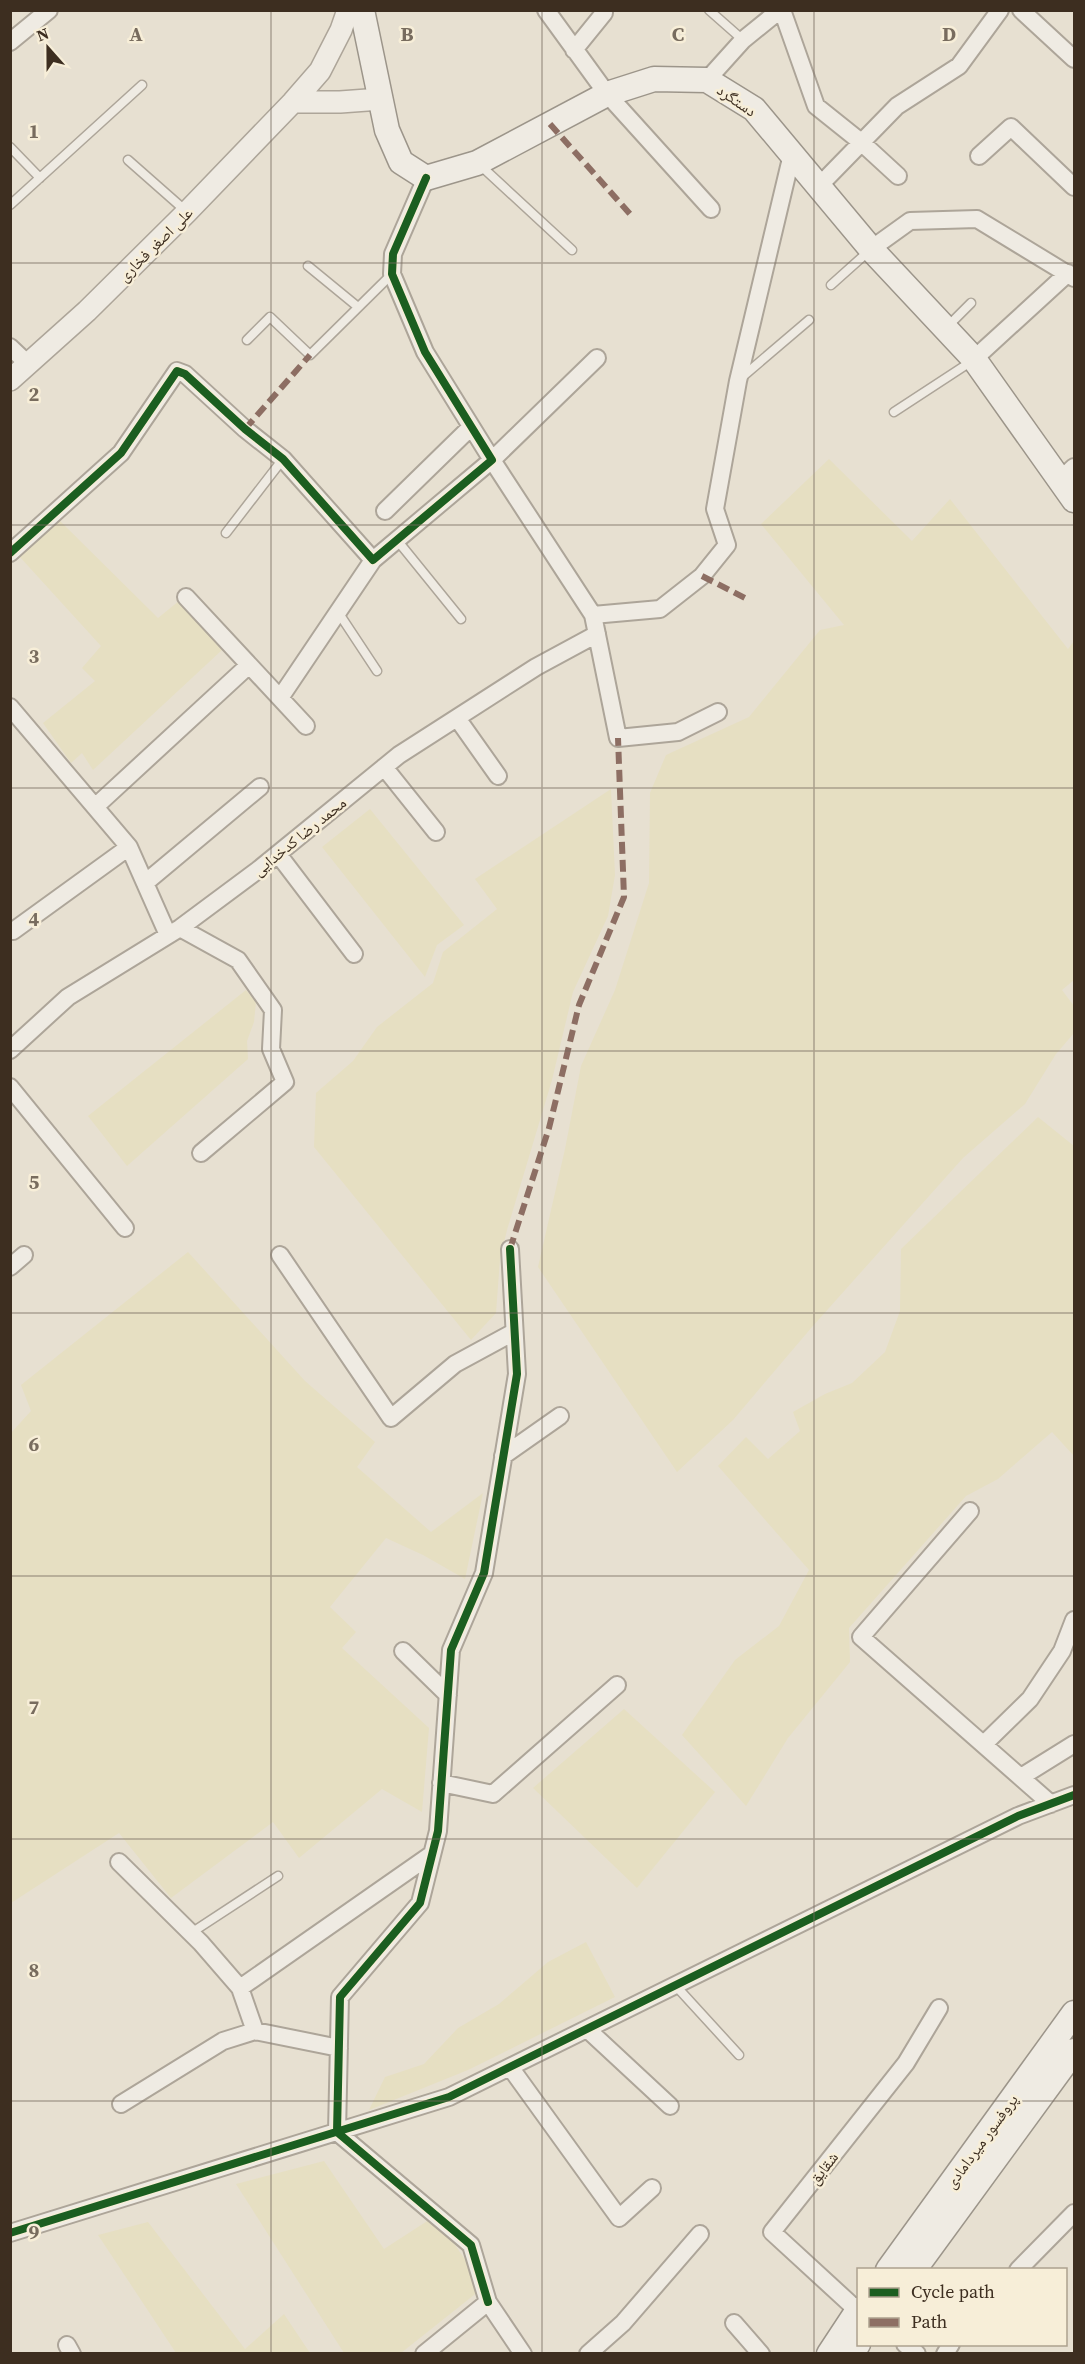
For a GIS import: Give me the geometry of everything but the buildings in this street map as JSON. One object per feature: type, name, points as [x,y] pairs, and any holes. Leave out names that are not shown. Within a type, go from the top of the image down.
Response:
[{"type":"main road","points":[[362,10],[387,130],[401,162],[426,178]]},
{"type":"main road","name":"دستگرد","points":[[426,178],[477,163],[607,94],[654,79],[707,80],[754,109],[871,249],[974,359],[1068,473],[1074,500]]},
{"type":"main road","name":"پروفسور میردامادی","points":[[889,2268],[1074,2013]]},
{"type":"main road","name":"پروفسور میردامادی","points":[[915,2268],[1074,2051]]},
{"type":"main road","points":[[829,2354],[857,2312]]},
{"type":"street","points":[[14,34],[49,10]]},
{"type":"street","name":"علی اصغر فخاری","points":[[10,380],[87,311],[293,102],[320,71],[341,30],[348,10]]},
{"type":"street","points":[[546,10],[607,94],[711,209]]},
{"type":"street","points":[[707,80],[743,40],[781,10],[816,106],[861,142],[898,176]]},
{"type":"street","points":[[819,186],[897,106],[959,66],[1000,10]]},
{"type":"street","points":[[1021,10],[1074,59]]},
{"type":"street","points":[[574,50],[604,13]]},
{"type":"street","points":[[293,102],[381,99]]},
{"type":"street","points":[[979,156],[1011,127],[1074,187]]},
{"type":"street","points":[[593,615],[660,609],[702,576],[727,545],[715,509],[738,381],[792,154]]},
{"type":"street","points":[[426,178],[393,254],[392,274],[425,351],[471,427],[593,615],[618,738],[678,732],[718,712]]},
{"type":"street","points":[[871,249],[910,221],[977,219],[1071,276],[974,359]]},
{"type":"street","points":[[10,347],[28,364]]},
{"type":"street","points":[[280,698],[373,560],[492,460],[597,358]]},
{"type":"street","points":[[10,553],[121,453],[177,371],[185,374],[245,429],[283,459],[373,560]]},
{"type":"street","points":[[386,511],[471,427]]},
{"type":"street","points":[[186,597],[306,726]]},
{"type":"street","name":"محمد رضا کدخدایی","points":[[10,1050],[68,997],[174,932],[278,854],[384,767],[536,667],[597,634]]},
{"type":"street","points":[[95,807],[249,665]]},
{"type":"street","points":[[10,707],[129,847],[145,883],[174,932],[238,960],[273,1010],[271,1049],[285,1082],[201,1153]]},
{"type":"street","points":[[457,718],[498,776]]},
{"type":"street","points":[[384,767],[436,832]]},
{"type":"street","points":[[145,883],[260,787]]},
{"type":"street","points":[[13,931],[129,847]]},
{"type":"street","points":[[278,854],[354,954]]},
{"type":"street","points":[[10,1087],[125,1228]]},
{"type":"street","points":[[337,2132],[340,1997],[420,1903],[438,1831],[451,1650],[484,1573],[517,1374],[510,1250]]},
{"type":"street","points":[[10,1267],[24,1255]]},
{"type":"street","points":[[280,1255],[391,1418],[455,1365],[514,1332]]},
{"type":"street","points":[[503,1456],[560,1416]]},
{"type":"street","points":[[970,1511],[861,1637],[1051,1804]]},
{"type":"street","points":[[984,1744],[1030,1699],[1062,1651],[1074,1620]]},
{"type":"street","points":[[403,1651],[448,1695]]},
{"type":"street","points":[[441,1783],[493,1794],[617,1685]]},
{"type":"street","points":[[1021,1777],[1074,1744]]},
{"type":"street","points":[[10,2233],[449,2097],[1018,1816],[1074,1795]]},
{"type":"street","points":[[240,1988],[432,1854]]},
{"type":"street","points":[[119,1862],[191,1933],[240,1988],[255,2031]]},
{"type":"street","name":"شقایق","points":[[857,2309],[772,2232],[906,2063],[939,2008]]},
{"type":"street","points":[[587,2029],[670,2106]]},
{"type":"street","points":[[121,2104],[223,2041],[255,2031],[339,2048]]},
{"type":"street","points":[[510,2067],[619,2218],[652,2188]]},
{"type":"street","points":[[337,2132],[471,2245],[488,2302],[523,2354]]},
{"type":"street","points":[[1020,2268],[1074,2213]]},
{"type":"street","points":[[588,2354],[623,2323],[700,2234]]},
{"type":"street","points":[[424,2354],[488,2302]]},
{"type":"street","points":[[734,2323],[761,2354]]},
{"type":"lane","points":[[709,10],[743,40]]},
{"type":"lane","points":[[10,205],[142,85]]},
{"type":"lane","points":[[10,147],[40,178]]},
{"type":"lane","points":[[128,160],[187,212]]},
{"type":"lane","points":[[477,163],[572,250]]},
{"type":"lane","points":[[831,285],[871,249]]},
{"type":"lane","points":[[308,266],[358,307]]},
{"type":"lane","points":[[247,340],[270,317],[310,355],[392,274]]},
{"type":"lane","points":[[946,328],[971,303]]},
{"type":"lane","points":[[738,381],[809,320]]},
{"type":"lane","points":[[894,412],[974,359]]},
{"type":"lane","points":[[226,533],[283,459]]},
{"type":"lane","points":[[396,540],[460,619]]},
{"type":"lane","points":[[338,612],[377,671]]},
{"type":"lane","points":[[191,1933],[278,1876]]},
{"type":"lane","points":[[675,1985],[739,2055]]},
{"type":"shaded area","points":[[829,459],[912,541],[950,499],[1068,649],[1074,641],[1074,980],[1062,990],[1074,1006],[1074,1033],[1056,1054],[1025,1104],[963,1158],[812,1327],[733,1420],[677,1472],[538,1267],[581,1066],[615,990],[649,883],[650,793],[666,755],[749,717],[820,630],[844,625],[761,524]]},
{"type":"shaded area","points":[[58,519],[158,618],[179,601],[222,650],[93,770],[82,753],[71,763],[43,723],[95,681],[82,668],[101,646],[19,556]]},
{"type":"shaded area","points":[[611,789],[615,875],[608,916],[573,992],[552,1080],[500,1259],[496,1313],[471,1340],[314,1147],[316,1093],[353,1061],[377,1027],[433,983],[443,952],[497,909],[475,879]]},
{"type":"shaded area","points":[[370,809],[464,925],[437,945],[425,977],[322,847]]},
{"type":"shaded area","points":[[246,990],[256,1002],[254,1022],[247,1041],[248,1059],[127,1166],[88,1116]]},
{"type":"shaded area","points":[[1038,1117],[1074,1146],[1074,1456],[1052,1432],[998,1479],[966,1496],[849,1628],[850,1662],[788,1738],[746,1806],[682,1735],[735,1660],[779,1626],[809,1570],[718,1466],[746,1437],[768,1459],[800,1431],[793,1412],[825,1394],[852,1383],[885,1352],[900,1311],[901,1249]]},
{"type":"shaded area","points":[[188,1252],[305,1381],[375,1442],[357,1467],[431,1532],[483,1493],[465,1579],[423,1555],[386,1538],[330,1607],[356,1632],[342,1648],[429,1728],[422,1812],[382,1789],[299,1858],[273,1822],[171,1898],[119,1833],[11,1903],[10,1434],[31,1411],[21,1385]]},
{"type":"shaded area","points":[[624,1709],[715,1792],[637,1888],[533,1788]]},
{"type":"shaded area","points":[[586,1942],[615,1997],[468,2070],[369,2110],[385,2077],[424,2064],[458,2028],[499,2004],[548,1962]]},
{"type":"shaded area","points":[[324,2161],[384,2249],[435,2216],[484,2287],[401,2353],[344,2353],[236,2184]]},
{"type":"shaded area","points":[[148,2222],[245,2349],[284,2314],[310,2353],[176,2353],[98,2235]]},
{"type":"marked path","points":[[550,124],[631,215]]},
{"type":"marked path","points":[[245,429],[310,355]]},
{"type":"marked path","points":[[702,576],[745,598]]},
{"type":"marked path","points":[[510,1249],[549,1128],[579,1005],[624,897],[618,738]]},
{"type":"cycle path","points":[[10,553],[121,453],[177,371],[185,374],[245,429],[283,459],[373,560],[492,460],[425,352],[392,274],[393,254],[426,178]]},
{"type":"cycle path","points":[[488,2302],[471,2245],[337,2132],[340,1997],[420,1903],[438,1831],[451,1650],[484,1573],[517,1374],[510,1249]]},
{"type":"cycle path","points":[[10,2233],[449,2097],[1018,1816],[1074,1795]]}]
